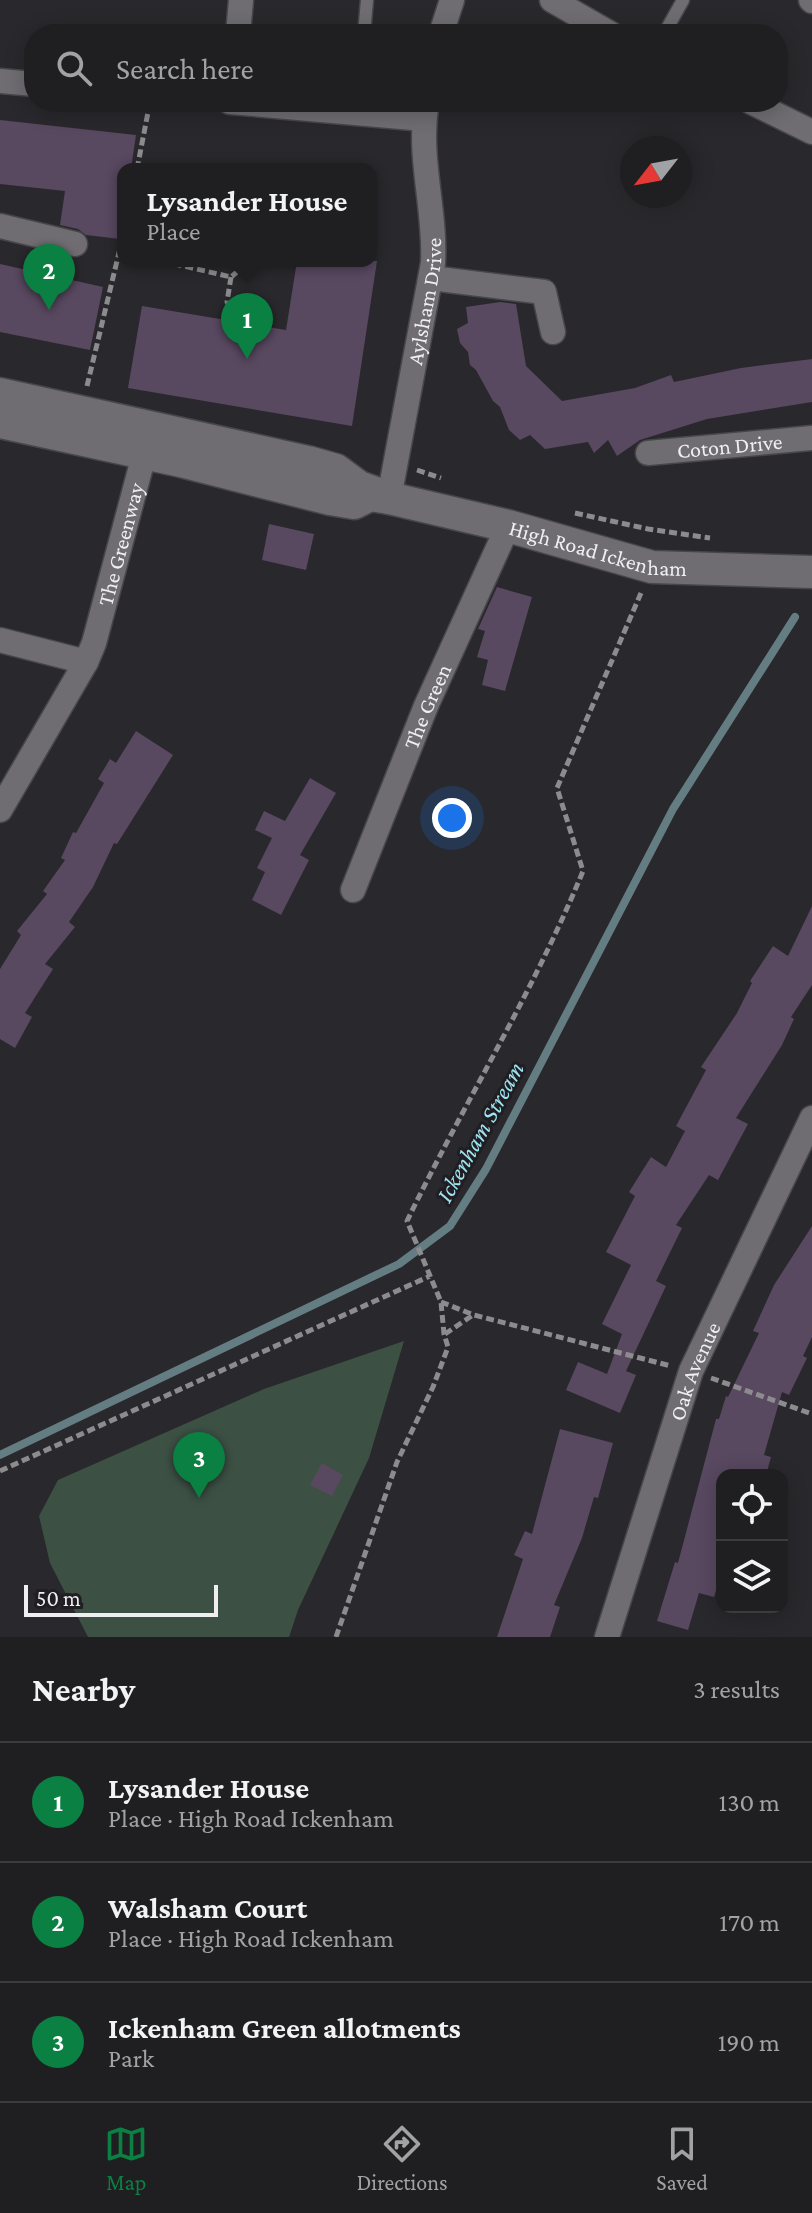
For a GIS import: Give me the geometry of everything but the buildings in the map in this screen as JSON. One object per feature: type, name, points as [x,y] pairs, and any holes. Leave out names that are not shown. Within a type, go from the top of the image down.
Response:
[{"type":"main road","name":"High Road Ickenham","points":[[0,394],[330,499],[354,503],[370,495],[389,498],[508,526],[652,567],[812,572]]},
{"type":"main road","name":"High Road Ickenham","points":[[0,422],[148,440]]},
{"type":"street","points":[[239,24],[241,0]]},
{"type":"street","points":[[444,24],[452,0]]},
{"type":"street","points":[[552,0],[594,24]]},
{"type":"street","points":[[0,81],[24,83]]},
{"type":"street","name":"Aylsham Drive","points":[[389,498],[431,278],[434,247],[423,155],[425,112]]},
{"type":"street","points":[[771,112],[812,132]]},
{"type":"street","points":[[0,226],[75,244]]},
{"type":"street","points":[[431,278],[544,292],[553,332]]},
{"type":"street","name":"Coton Drive","points":[[648,453],[812,438]]},
{"type":"street","name":"The Greenway","points":[[0,810],[94,643],[148,440]]},
{"type":"street","name":"The Green","points":[[353,890],[426,706],[508,526]]},
{"type":"street","points":[[0,640],[86,662]]},
{"type":"street","name":"Oak Avenue","points":[[607,1637],[691,1371],[812,1118]]},
{"type":"lane","points":[[365,24],[367,0]]},
{"type":"lane","points":[[670,24],[683,0]]},
{"type":"path","points":[[138,163],[148,112]]},
{"type":"path","points":[[87,388],[117,261]]},
{"type":"path","points":[[188,267],[231,277]]},
{"type":"path","points":[[238,322],[227,302],[231,277],[243,267]]},
{"type":"path","points":[[420,472],[446,480]]},
{"type":"path","points":[[574,512],[648,529],[722,540]]},
{"type":"path","points":[[336,1637],[397,1462],[433,1387],[448,1347],[441,1302],[407,1221],[517,1016],[560,928],[583,871],[557,788],[652,567]]},
{"type":"path","points":[[0,1471],[430,1276]]},
{"type":"path","points":[[441,1302],[474,1315],[691,1371],[812,1414]]},
{"type":"path","points":[[444,1334],[474,1315]]},
{"type":"green space","points":[[404,1341],[369,1458],[298,1610],[289,1637],[88,1637],[50,1563],[39,1516],[58,1480],[264,1389]]},
{"type":"waterway","name":"Ickenham Stream","points":[[0,1455],[399,1264],[450,1226],[486,1169],[673,809],[795,617]]},
{"type":"place","name":"Walsham Court","points":[[49,310]]},
{"type":"place","name":"Lysander House","points":[[247,359]]},
{"type":"place","name":"Ickenham Green allotments","points":[[199,1498]]}]
